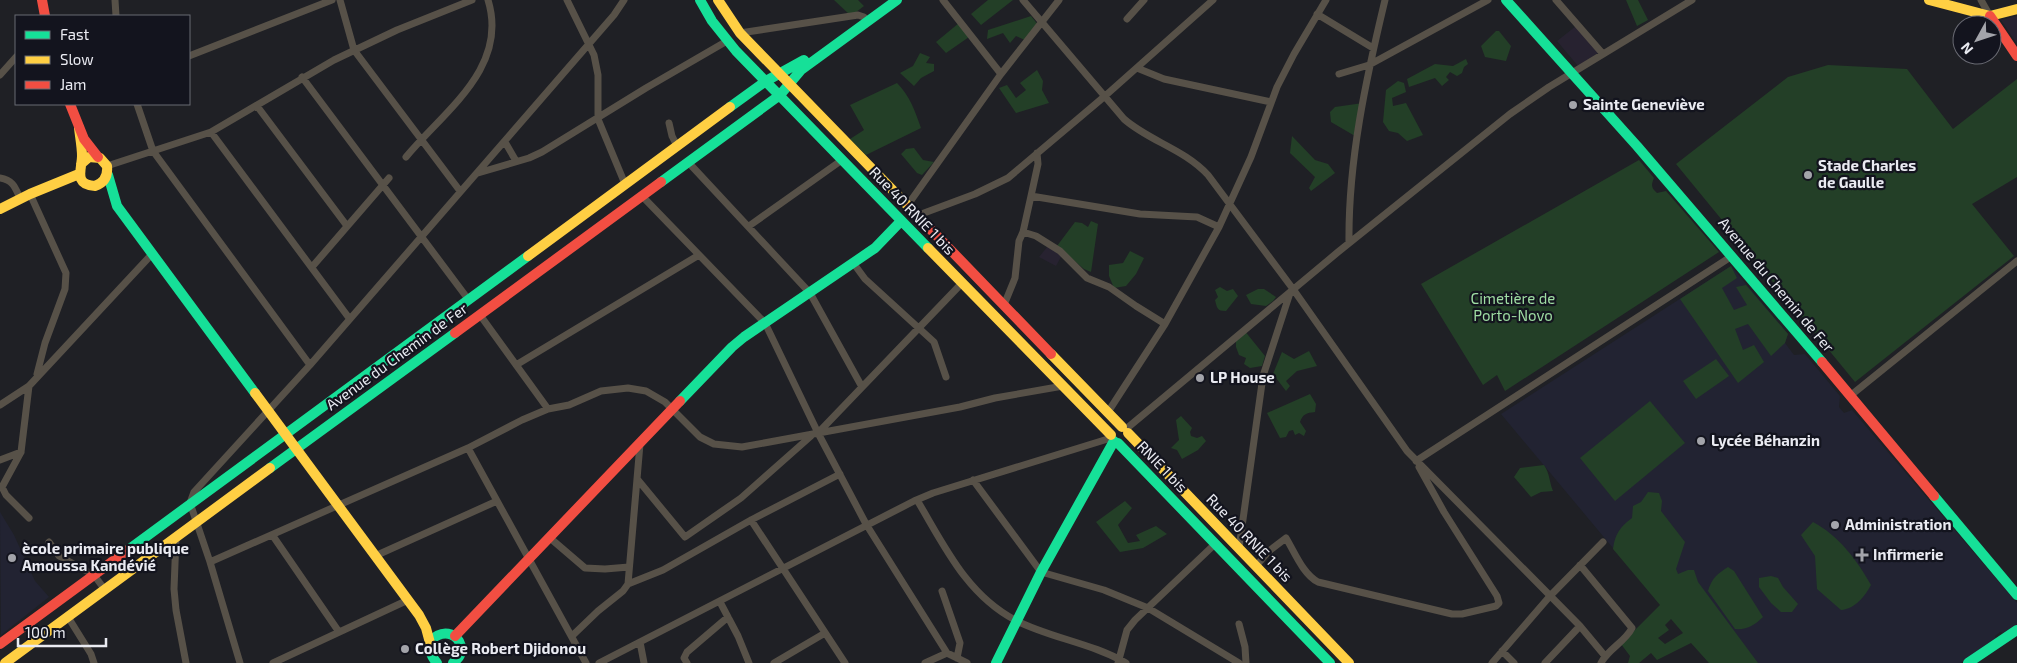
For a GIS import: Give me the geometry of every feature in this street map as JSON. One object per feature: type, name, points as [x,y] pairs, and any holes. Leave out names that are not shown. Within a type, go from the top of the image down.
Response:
[{"type":"main road","points":[[42,0],[45,15]]},
{"type":"main road","name":"Rue 40 RNIE 1 bis","points":[[700,0],[712,21],[728,41],[1114,439]]},
{"type":"main road","name":"Rue 40 RNIE 1 bis","points":[[718,0],[740,33],[1349,663]]},
{"type":"main road","points":[[799,68],[888,0]]},
{"type":"main road","points":[[799,68],[898,0]]},
{"type":"main road","name":"Avenue du Chemin de Fer","points":[[1506,0],[1572,72],[1732,256],[2017,595]]},
{"type":"main road","points":[[1929,0],[1981,15]]},
{"type":"main road","points":[[1994,15],[2017,9]]},
{"type":"main road","points":[[2002,34],[2017,56]]},
{"type":"main road","name":"Avenue du Chemin de Fer","points":[[0,644],[766,81],[799,68]]},
{"type":"main road","name":"Avenue du Chemin de Fer","points":[[7,662],[780,95],[799,68]]},
{"type":"main road","points":[[70,105],[88,145],[103,160],[108,170],[111,190],[117,206]]},
{"type":"main road","points":[[79,128],[82,153],[80,169],[83,181],[117,206],[376,556],[419,615],[426,628],[430,643],[429,653],[434,662]]},
{"type":"main road","points":[[0,209],[80,169],[89,157],[98,157]]},
{"type":"main road","points":[[92,186],[102,184],[108,170]]},
{"type":"main road","points":[[455,636],[732,347],[854,264],[875,248],[901,221]]},
{"type":"main road","points":[[996,663],[1041,572],[1114,439],[1114,428],[1125,430],[1124,441],[1114,439]]},
{"type":"main road","name":"RNIE 1 bis","points":[[1114,439],[1330,663]]},
{"type":"main road","points":[[419,615],[442,633]]},
{"type":"main road","points":[[1968,663],[2017,630]]},
{"type":"main road","points":[[430,643],[434,636],[442,633],[449,633],[455,636],[460,642],[461,651],[467,663]]},
{"type":"main road","points":[[0,649],[7,662]]},
{"type":"main road","points":[[454,663],[459,658],[461,651]]},
{"type":"street","points":[[115,0],[116,15]]},
{"type":"street","points":[[190,56],[332,0]]},
{"type":"street","points":[[340,0],[354,50],[460,191]]},
{"type":"street","points":[[108,170],[153,151],[211,132],[302,78],[354,50],[429,16],[472,0]]},
{"type":"street","points":[[406,157],[469,89],[481,69],[492,37],[492,22],[488,0]]},
{"type":"street","points":[[567,0],[589,44],[598,75],[598,118],[625,184]]},
{"type":"street","points":[[240,663],[210,562],[190,504],[190,498],[198,486],[310,365],[421,235],[505,142],[624,0]]},
{"type":"street","points":[[943,0],[1001,74]]},
{"type":"street","points":[[1023,0],[1129,123],[1197,164],[1208,175],[1374,406],[1416,460],[1580,626],[1605,656]]},
{"type":"street","points":[[907,206],[1001,74],[1059,0]]},
{"type":"street","points":[[1127,20],[1144,0]]},
{"type":"street","points":[[916,216],[1001,182],[1105,96],[1213,0]]},
{"type":"street","points":[[1108,412],[1165,324],[1220,227],[1251,157],[1271,102],[1294,54],[1326,0]]},
{"type":"street","points":[[1349,243],[1349,215],[1354,158],[1368,65],[1385,0]]},
{"type":"street","points":[[1339,74],[1368,65],[1488,0]]},
{"type":"street","points":[[1556,0],[1603,54]]},
{"type":"street","points":[[1125,430],[1349,243],[1510,114],[1572,72],[1692,0]]},
{"type":"street","points":[[1981,0],[1989,15]]},
{"type":"street","points":[[1317,14],[1373,48]]},
{"type":"street","points":[[740,33],[858,15],[864,18]]},
{"type":"street","points":[[477,173],[542,152],[646,88],[728,41]]},
{"type":"street","points":[[0,75],[15,58]]},
{"type":"street","points":[[1137,68],[1148,74],[1181,84],[1271,102]]},
{"type":"street","points":[[302,78],[468,299]]},
{"type":"street","points":[[137,105],[153,151],[310,365]]},
{"type":"street","points":[[257,106],[347,226]]},
{"type":"street","points":[[669,123],[677,146]]},
{"type":"street","points":[[211,132],[350,318]]},
{"type":"street","points":[[505,142],[516,161]]},
{"type":"street","points":[[1004,305],[1015,278],[1019,241],[1023,232],[1038,164],[1037,153]]},
{"type":"street","points":[[749,226],[842,160]]},
{"type":"street","points":[[688,162],[810,293],[862,386]]},
{"type":"street","points":[[0,178],[10,180],[13,183],[20,198]]},
{"type":"street","points":[[312,268],[388,178]]},
{"type":"street","points":[[30,194],[66,273],[65,289],[45,343],[36,376]]},
{"type":"street","points":[[642,196],[765,323],[815,434],[840,474],[866,524],[947,653],[967,663]]},
{"type":"street","points":[[1031,196],[1140,214],[1197,217],[1220,227]]},
{"type":"street","points":[[1023,232],[1036,236],[1060,251],[1088,278],[1109,288],[1165,324]]},
{"type":"street","points":[[0,406],[29,386],[36,376],[152,254]]},
{"type":"street","points":[[516,365],[699,255]]},
{"type":"street","points":[[1416,460],[1732,256]]},
{"type":"street","points":[[1850,396],[2017,261]]},
{"type":"street","points":[[854,264],[865,279],[934,342],[946,377]]},
{"type":"street","points":[[638,480],[684,538],[741,498],[815,434],[962,283]]},
{"type":"street","points":[[1238,549],[1263,376],[1291,291]]},
{"type":"street","points":[[480,315],[548,409]]},
{"type":"street","points":[[29,386],[21,452],[2,487],[6,495],[29,518]]},
{"type":"street","points":[[210,562],[273,536],[468,448],[522,420],[548,409],[569,405],[601,391],[628,388],[646,391],[673,409],[700,437],[714,444],[742,447],[1063,386]]},
{"type":"street","points":[[600,663],[720,602],[866,524],[917,500],[973,480],[1114,439]]},
{"type":"street","points":[[572,636],[598,611],[624,591],[628,584],[640,444]]},
{"type":"street","points":[[468,448],[586,663]]},
{"type":"street","points":[[0,460],[21,452]]},
{"type":"street","points":[[1256,566],[1269,551],[1286,538],[1300,563],[1318,582],[1452,614],[1462,614],[1496,606],[1499,603],[1497,596],[1444,512],[1416,460]]},
{"type":"street","points":[[628,584],[663,570],[751,520],[840,474]]},
{"type":"street","points":[[973,480],[1041,572],[1104,590],[1148,608],[1239,663]]},
{"type":"street","points":[[917,500],[953,561],[967,580],[992,605],[1016,620],[1126,663]]},
{"type":"street","points":[[376,556],[498,501]]},
{"type":"street","points":[[751,520],[845,663]]},
{"type":"street","points":[[273,536],[339,632]]},
{"type":"street","points":[[176,538],[174,589],[186,663]]},
{"type":"street","points":[[550,538],[584,568],[629,567]]},
{"type":"street","points":[[50,542],[60,556],[94,575],[105,590]]},
{"type":"street","points":[[1492,663],[1550,596],[1603,542]]},
{"type":"street","points":[[1118,661],[1127,630],[1215,544]]},
{"type":"street","points":[[1580,565],[1632,628],[1629,634],[1600,663]]},
{"type":"street","points":[[942,591],[960,643],[957,658]]},
{"type":"street","points":[[273,663],[408,600]]},
{"type":"street","points":[[720,602],[749,663]]},
{"type":"street","points":[[68,617],[91,654],[94,663]]},
{"type":"street","points":[[687,663],[684,658],[687,652],[728,617]]},
{"type":"street","points":[[1239,624],[1245,647],[1246,663]]},
{"type":"street","points":[[1545,663],[1580,626]]},
{"type":"street","points":[[774,663],[825,634]]},
{"type":"street","points":[[640,642],[644,663]]},
{"type":"street","points":[[1502,651],[1514,663]]},
{"type":"street","points":[[925,663],[947,653]]},
{"type":"shaded area","points":[[2017,16],[2017,44],[2002,22],[2002,20]]},
{"type":"shaded area","points":[[1576,26],[1598,53],[1578,66],[1557,41]]},
{"type":"shaded area","points":[[1048,246],[1062,255],[1056,266],[1039,257]]},
{"type":"shaded area","name":"Lycée Béhanzin","points":[[1731,266],[1788,334],[1785,343],[1794,355],[1805,354],[1840,396],[1839,407],[1844,413],[1852,410],[2017,603],[2017,624],[2003,633],[2000,632],[1995,636],[1996,639],[1961,663],[1709,663],[1501,414]]},
{"type":"shaded area","name":"ècole primaire publique Amoussa Kandévié","points":[[0,512],[14,535],[35,581],[49,597],[1,635]]},
{"type":"green space","points":[[834,0],[858,0],[864,6],[851,16]]},
{"type":"green space","points":[[988,0],[1013,0],[981,25],[971,14]]},
{"type":"green space","points":[[1626,0],[1638,0],[1648,20],[1637,26]]},
{"type":"green space","points":[[1031,16],[1039,26],[1027,41],[1016,36],[1010,43],[1003,33],[987,39],[988,30]]},
{"type":"green space","points":[[959,23],[969,37],[946,53],[936,42]]},
{"type":"green space","points":[[1496,31],[1499,31],[1511,46],[1506,61],[1485,57],[1481,46]]},
{"type":"green space","points":[[920,53],[930,57],[926,63],[934,64],[934,71],[921,78],[914,86],[900,73],[913,66]]},
{"type":"green space","points":[[1466,59],[1468,64],[1464,67],[1462,73],[1457,76],[1450,72],[1446,77],[1449,80],[1442,86],[1435,78],[1409,87],[1407,79],[1435,64],[1453,66]]},
{"type":"green space","points":[[1828,65],[1907,69],[1953,129],[2017,79],[2017,177],[1972,204],[2014,256],[1855,382],[1676,164],[1788,77]]},
{"type":"green space","points":[[1037,70],[1043,81],[1042,90],[1049,103],[1016,113],[999,88],[1007,85],[1016,98],[1026,90],[1020,83]]},
{"type":"green space","points":[[1398,81],[1404,83],[1406,92],[1392,98],[1393,106],[1406,103],[1423,135],[1407,141],[1398,133],[1389,131],[1383,122],[1386,90]]},
{"type":"green space","points":[[897,83],[909,98],[921,128],[866,155],[850,139],[864,130],[850,105]]},
{"type":"green space","points":[[1363,103],[1355,136],[1331,122],[1330,112],[1335,107]]},
{"type":"green space","points":[[1292,136],[1315,160],[1328,164],[1335,173],[1311,191],[1309,188],[1315,177],[1290,153]]},
{"type":"green space","points":[[914,148],[923,160],[934,162],[922,175],[917,173],[901,154],[906,149]]},
{"type":"green space","name":"Cimetière de Porto-Novo","points":[[1639,160],[1654,178],[1652,186],[1655,191],[1657,193],[1666,191],[1719,252],[1505,391],[1497,375],[1483,385],[1421,284]]},
{"type":"green space","points":[[1091,221],[1098,224],[1091,272],[1084,269],[1057,246],[1075,222],[1082,223],[1088,227]]},
{"type":"green space","points":[[1130,251],[1144,258],[1136,274],[1126,286],[1114,288],[1109,276],[1109,265],[1123,263]]},
{"type":"green space","points":[[1731,266],[1737,278],[1722,288],[1734,310],[1747,305],[1736,287],[1746,285],[1788,334],[1785,343],[1771,356],[1748,324],[1735,329],[1743,350],[1754,345],[1764,362],[1738,383],[1680,299]]},
{"type":"green space","points":[[1220,287],[1227,291],[1233,289],[1238,296],[1226,311],[1219,310],[1215,300],[1218,297],[1215,290]]},
{"type":"green space","points":[[1258,289],[1264,289],[1276,297],[1266,306],[1251,304],[1246,295]]},
{"type":"green space","points":[[1244,330],[1265,356],[1262,366],[1250,368],[1244,364],[1246,358],[1239,355],[1236,347],[1236,337]]},
{"type":"green space","points":[[1309,351],[1317,366],[1297,371],[1286,381],[1290,386],[1286,391],[1273,374],[1282,352],[1294,359]]},
{"type":"green space","points":[[1716,359],[1729,376],[1696,399],[1683,381]]},
{"type":"green space","points":[[1310,394],[1316,404],[1315,412],[1305,414],[1301,419],[1300,422],[1306,431],[1304,436],[1299,433],[1295,435],[1293,430],[1289,431],[1286,437],[1280,438],[1267,413]]},
{"type":"green space","points":[[1650,401],[1685,443],[1615,501],[1580,458]]},
{"type":"green space","points":[[1181,416],[1192,428],[1191,436],[1197,438],[1202,436],[1206,441],[1198,450],[1182,459],[1177,450],[1171,448],[1179,440],[1176,420]]},
{"type":"green space","points":[[1544,465],[1553,491],[1541,492],[1531,497],[1514,477],[1520,468]]},
{"type":"green space","points":[[1648,492],[1659,493],[1662,501],[1661,511],[1685,542],[1676,569],[1678,574],[1694,570],[1698,582],[1758,663],[1709,663],[1691,643],[1657,660],[1651,653],[1639,663],[1628,663],[1630,656],[1621,644],[1660,605],[1613,549],[1619,531],[1632,518],[1633,506],[1641,502]],"holes":[[[1671,619],[1683,633],[1665,644],[1658,638],[1669,630],[1665,625]]]},
{"type":"green space","points":[[1125,501],[1132,508],[1118,525],[1128,543],[1140,541],[1136,535],[1156,526],[1167,534],[1143,548],[1120,552],[1096,522]]},
{"type":"green space","points":[[1813,522],[1839,541],[1860,567],[1871,585],[1863,597],[1851,607],[1841,610],[1817,589],[1815,556],[1801,535]]},
{"type":"green space","points":[[1728,567],[1734,571],[1763,617],[1747,628],[1735,629],[1708,591],[1715,577]]},
{"type":"green space","points":[[1771,576],[1778,578],[1783,587],[1798,604],[1792,612],[1781,612],[1771,603],[1759,587],[1759,578]]},
{"type":"traffic: fast","points":[[700,0],[712,21],[736,51],[928,248]]},
{"type":"traffic: fast","points":[[661,182],[780,95],[801,70],[897,0]]},
{"type":"traffic: fast","points":[[1506,0],[1637,146],[1822,362]]},
{"type":"traffic: fast","points":[[730,107],[766,81],[804,60]]},
{"type":"traffic: fast","points":[[108,175],[117,206],[255,393]]},
{"type":"traffic: fast","points":[[680,401],[744,337],[875,248],[901,221]]},
{"type":"traffic: fast","points":[[128,550],[528,256]]},
{"type":"traffic: fast","points":[[270,468],[455,333]]},
{"type":"traffic: fast","points":[[996,663],[1041,572],[1114,441]]},
{"type":"traffic: fast","points":[[1118,443],[1330,663]]},
{"type":"traffic: fast","points":[[1934,496],[2017,595]]},
{"type":"traffic: fast","points":[[1968,663],[2017,630]]},
{"type":"traffic: fast","points":[[437,663],[431,654],[430,646],[438,635],[444,634],[451,634],[457,638],[461,646],[460,656],[453,663]]},
{"type":"traffic: slow","points":[[718,0],[740,33],[910,208]]},
{"type":"traffic: slow","points":[[1929,0],[1990,16],[2017,9]]},
{"type":"traffic: slow","points":[[528,256],[730,107]]},
{"type":"traffic: slow","points":[[79,128],[82,153],[80,171],[81,179],[84,183],[95,186],[105,179],[107,166],[100,158],[89,157],[81,164]]},
{"type":"traffic: slow","points":[[0,209],[30,194],[79,174]]},
{"type":"traffic: slow","points":[[928,248],[1111,435]]},
{"type":"traffic: slow","points":[[1051,354],[1122,427]]},
{"type":"traffic: slow","points":[[255,393],[419,615],[426,628],[430,643]]},
{"type":"traffic: slow","points":[[1128,433],[1349,663]]},
{"type":"traffic: slow","points":[[5,663],[270,468]]},
{"type":"traffic: jam","points":[[42,0],[45,15]]},
{"type":"traffic: jam","points":[[2002,34],[2017,56]]},
{"type":"traffic: jam","points":[[70,105],[84,139],[98,157]]},
{"type":"traffic: jam","points":[[455,333],[661,182]]},
{"type":"traffic: jam","points":[[910,208],[1051,354]]},
{"type":"traffic: jam","points":[[1822,362],[1934,496]]},
{"type":"traffic: jam","points":[[455,636],[680,401]]},
{"type":"traffic: jam","points":[[0,644],[128,550]]},
{"type":"place","name":"Sainte Geneviève","points":[[1573,105]]},
{"type":"place","name":"Stade Charles de Gaulle","points":[[1808,175]]},
{"type":"place","name":"LP House","points":[[1200,378]]},
{"type":"place","name":"Lycée Béhanzin","points":[[1701,441]]},
{"type":"place","name":"Administration","points":[[1835,525]]},
{"type":"place","name":"Infirmerie","points":[[1862,555]]},
{"type":"place","name":"ècole primaire publique Amoussa Kandévié","points":[[12,558]]},
{"type":"place","name":"Collège Robert Djidonou","points":[[405,649]]}]
